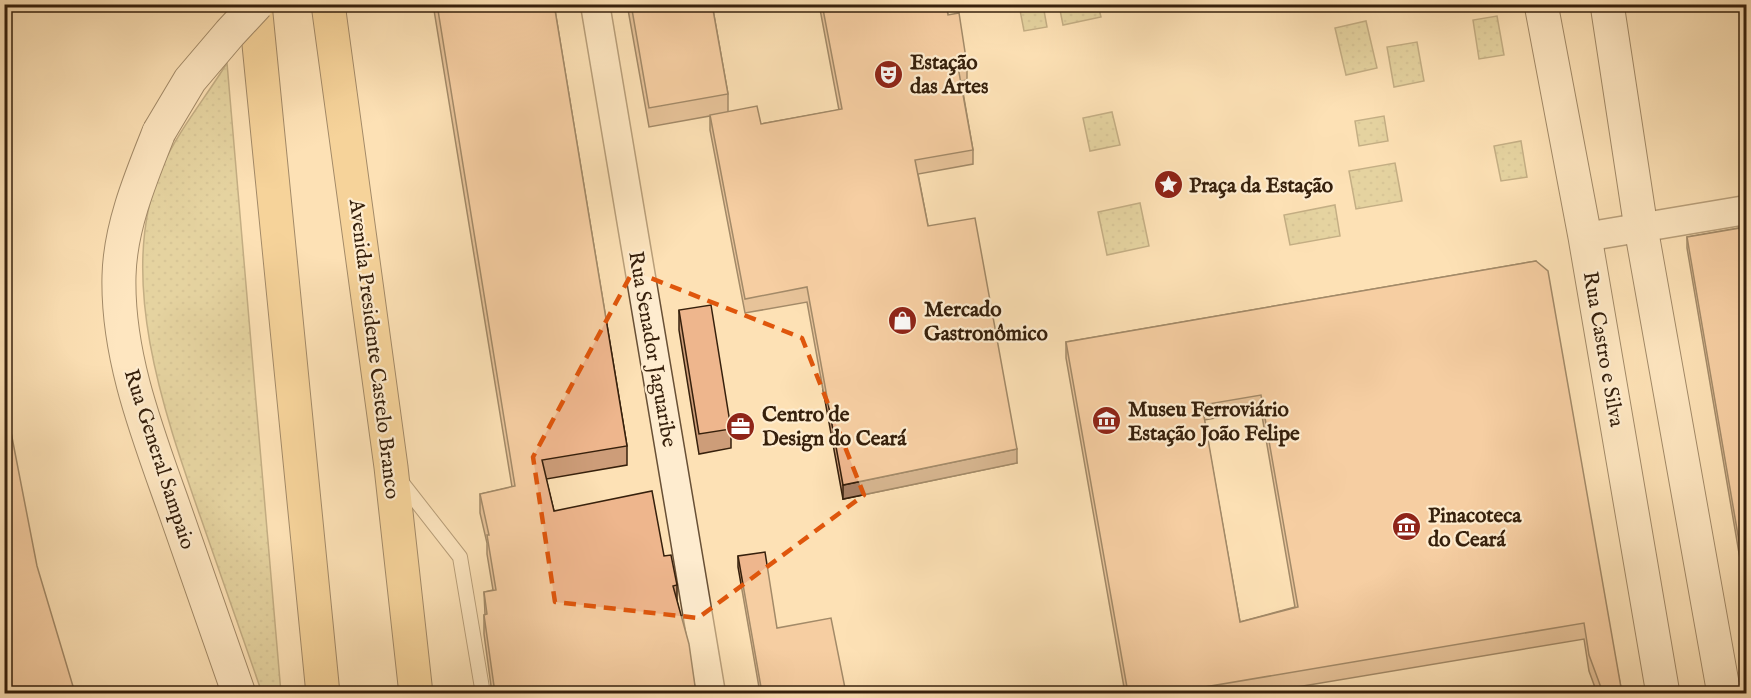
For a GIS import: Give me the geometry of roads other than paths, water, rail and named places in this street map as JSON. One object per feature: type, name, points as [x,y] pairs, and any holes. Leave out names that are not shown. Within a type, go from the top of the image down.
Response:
[{"type":"main road","points":[[256,4],[323,693]]},
{"type":"main road","name":"Avenida Presidente Castelo Branco","points":[[328,4],[391,467],[416,693]]},
{"type":"street","name":"Rua General Sampaio","points":[[239,693],[140,412],[120,310],[118,274],[128,221],[141,176],[159,132],[190,80],[256,4]]},
{"type":"street","name":"Rua Senador Jaguaribe","points":[[595,4],[711,693]]},
{"type":"street","name":"Rua Castro e Silva","points":[[1541,4],[1585,237],[1663,693]]},
{"type":"street","points":[[1607,4],[1641,228],[1724,693]]},
{"type":"street","points":[[1585,237],[1746,210]]},
{"type":"lane","points":[[391,467],[459,557],[483,693]]},
{"type":"place","name":"Estação das Artes","points":[[889,74]]},
{"type":"place","name":"Praça da Estação","points":[[1168,185]]},
{"type":"place","name":"Mercado Gastronômico","points":[[903,321]]},
{"type":"place","name":"Museu Ferroviário Estação João Felipe","points":[[1107,421]]},
{"type":"place","name":"Centro de Design do Ceará","points":[[741,426]]},
{"type":"place","name":"Pinacoteca do Ceará","points":[[1407,527]]}]
